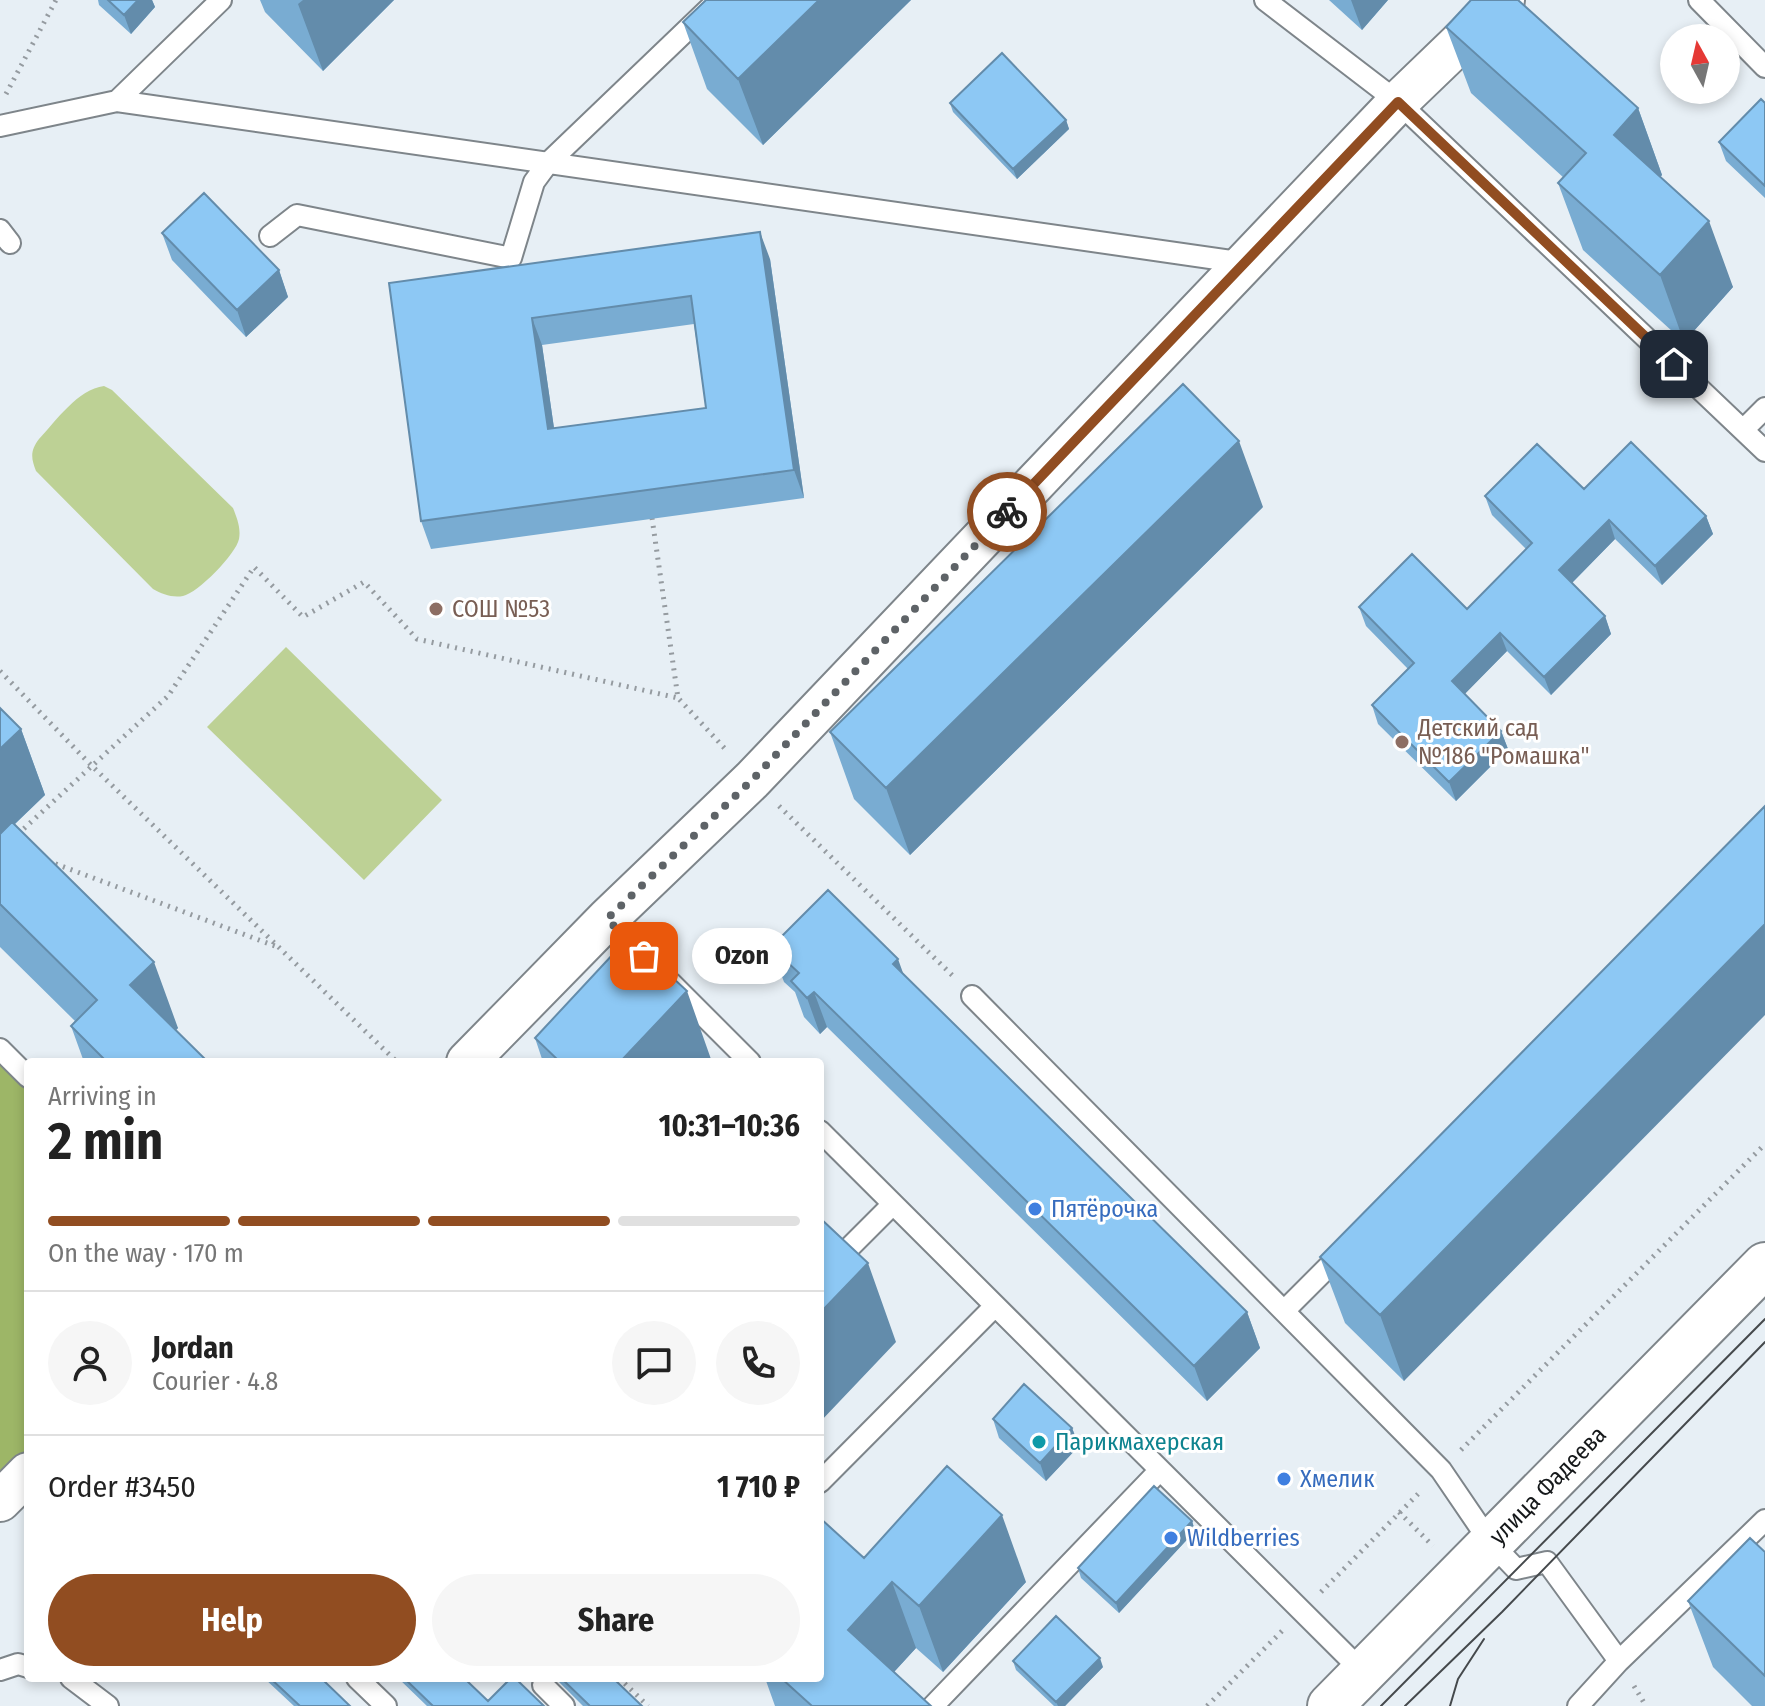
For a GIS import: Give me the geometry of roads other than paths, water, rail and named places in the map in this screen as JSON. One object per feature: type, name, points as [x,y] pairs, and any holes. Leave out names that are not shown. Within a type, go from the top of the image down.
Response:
[{"type":"street","points":[[471,1058],[613,925],[1398,102],[1504,0]]},
{"type":"street","name":"улица Фадеева","points":[[1330,1706],[1765,1265]]},
{"type":"street","points":[[0,1501],[24,1477]]},
{"type":"lane","points":[[117,101],[221,0]]},
{"type":"lane","points":[[270,236],[297,215],[511,258],[534,182],[548,163],[718,0]]},
{"type":"lane","points":[[1265,0],[1398,102],[1765,451]]},
{"type":"lane","points":[[1699,0],[1765,67]]},
{"type":"lane","points":[[0,126],[117,101],[1245,263]]},
{"type":"lane","points":[[1743,430],[1765,408]]},
{"type":"lane","points":[[655,975],[746,1058]]},
{"type":"lane","points":[[972,996],[1441,1470],[1490,1542],[1516,1569],[1547,1562],[1619,1661]]},
{"type":"lane","points":[[0,1049],[24,1073]]},
{"type":"lane","points":[[824,1135],[1363,1672]]},
{"type":"lane","points":[[824,1273],[893,1204]]},
{"type":"lane","points":[[1284,1311],[1363,1233]]},
{"type":"lane","points":[[824,1478],[995,1306]]},
{"type":"lane","points":[[933,1706],[1160,1470]]},
{"type":"lane","points":[[1578,1706],[1619,1661],[1765,1520]]},
{"type":"lane","points":[[0,1670],[18,1664],[24,1666]]},
{"type":"lane","points":[[76,1682],[108,1706]]},
{"type":"lane","points":[[361,1682],[386,1706]]},
{"type":"lane","points":[[543,1685],[564,1706]]},
{"type":"tram line","points":[[1381,1706],[1765,1319]]},
{"type":"tram line","points":[[1405,1706],[1502,1612],[1765,1342]]},
{"type":"tram line","points":[[1450,1706],[1458,1679],[1484,1639]]},
{"type":"place","name":"СОШ №53","points":[[436,609]]},
{"type":"place","name":"Детский сад №186 \"Ромашка\"","points":[[1402,742]]},
{"type":"place","name":"Ozon","points":[[644,956]]},
{"type":"place","name":"Пятёрочка","points":[[1035,1209]]},
{"type":"place","name":"Парикмахерская","points":[[1039,1442]]},
{"type":"place","name":"Хмелик","points":[[1284,1479]]},
{"type":"place","name":"Wildberries","points":[[1171,1538]]}]
